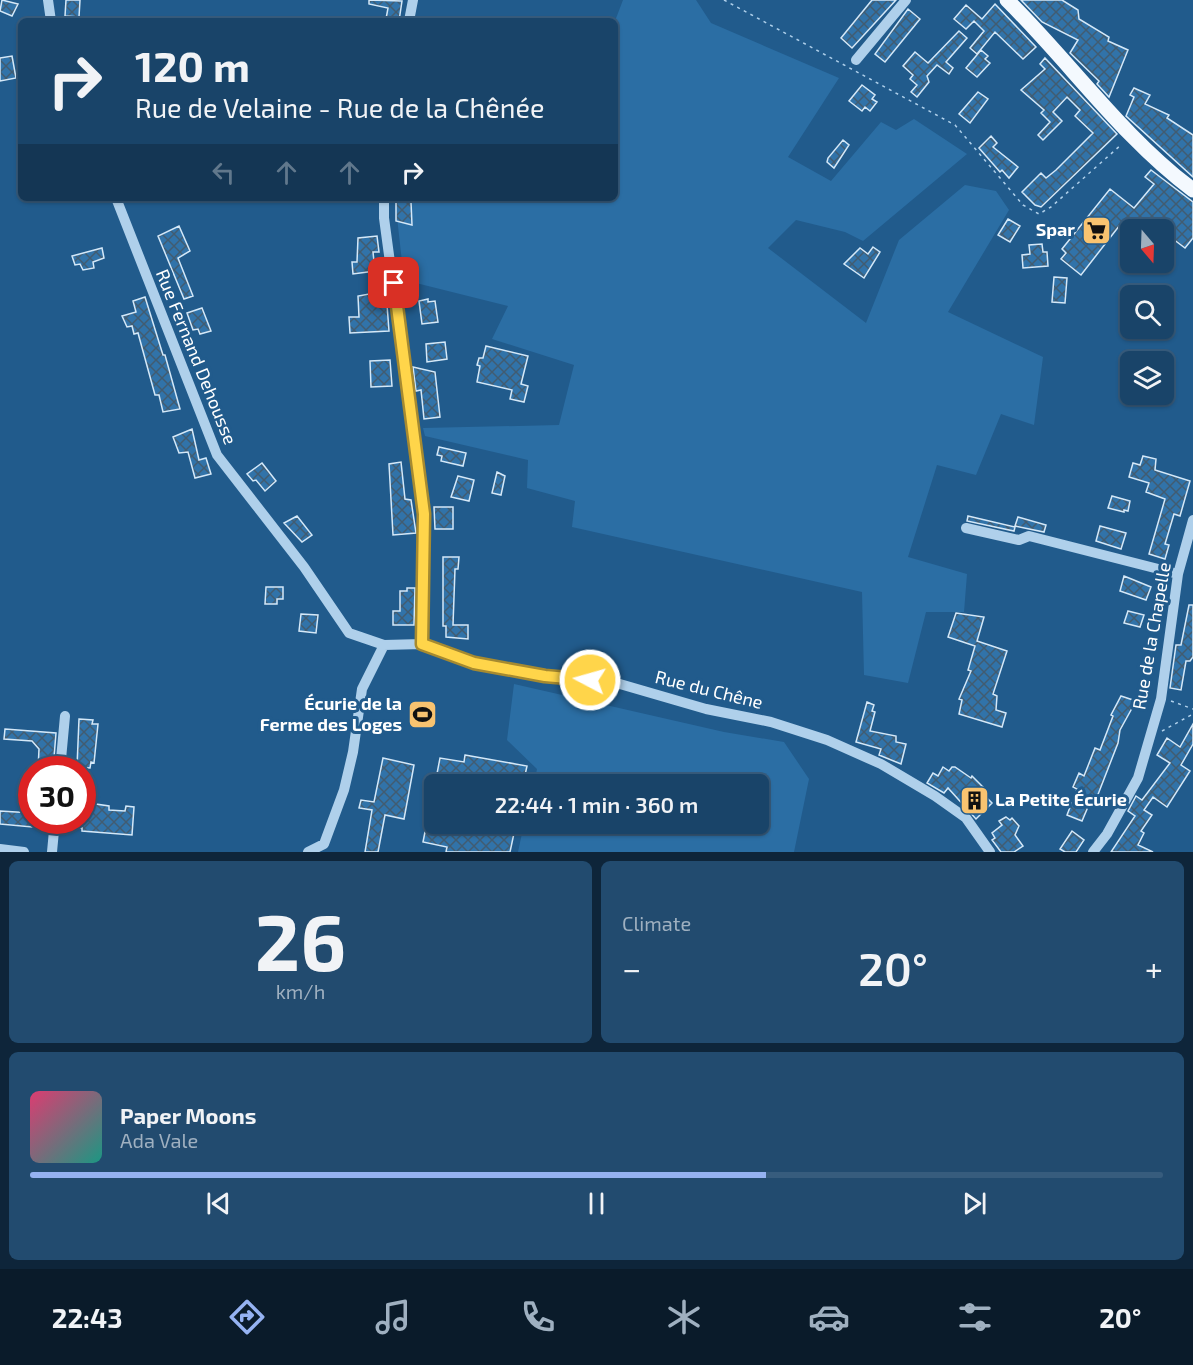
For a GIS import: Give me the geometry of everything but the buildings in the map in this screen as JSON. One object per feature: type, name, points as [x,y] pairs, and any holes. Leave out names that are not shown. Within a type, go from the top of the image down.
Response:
[{"type":"main road","points":[[1007,0],[1132,136],[1166,170],[1193,190]]},
{"type":"street","points":[[48,0],[51,18]]},
{"type":"street","points":[[410,18],[413,0]]},
{"type":"street","points":[[856,60],[906,0]]},
{"type":"street","name":"Rue Fernand Dehousse","points":[[117,201],[217,455],[304,567],[349,633],[384,645]]},
{"type":"street","points":[[384,201],[384,218],[424,514],[422,644]]},
{"type":"street","name":"Rue de la Chapelle","points":[[1093,852],[1107,834],[1138,778],[1161,699],[1178,574],[1193,520]]},
{"type":"street","points":[[966,528],[1019,540],[1029,536],[1178,574]]},
{"type":"street","name":"Rue du Chêne","points":[[384,645],[422,644],[474,663],[545,676],[613,682],[706,709],[771,722],[826,740],[881,764],[943,802],[966,818],[990,852]]},
{"type":"street","points":[[308,852],[324,844],[344,790],[353,752],[362,689],[384,645]]},
{"type":"street","points":[[61,756],[65,716]]},
{"type":"street","points":[[52,852],[54,834]]},
{"type":"street","points":[[0,849],[24,852]]},
{"type":"path","points":[[724,0],[955,125],[1023,205],[1039,214],[1088,176],[1132,136]]},
{"type":"path","points":[[1161,699],[1193,709]]},
{"type":"path","points":[[1149,739],[1193,714]]},
{"type":"shaded area","points":[[623,0],[696,0],[711,23],[839,78],[788,157],[831,181],[881,122],[896,130],[914,119],[967,154],[863,241],[845,232],[796,220],[768,248],[866,323],[899,240],[965,185],[996,191],[1009,210],[948,312],[1043,357],[1034,425],[1001,414],[976,475],[937,465],[908,557],[967,574],[964,612],[926,612],[908,683],[864,675],[862,592],[572,527],[575,501],[527,488],[528,460],[425,436],[423,428],[559,425],[574,365],[492,339],[508,306],[404,280],[397,217],[398,201],[618,201],[618,18],[616,18]]},
{"type":"shaded area","points":[[514,684],[724,732],[784,742],[809,779],[794,852],[518,852],[522,834],[769,834],[769,774],[536,774],[537,769],[507,740]]},
{"type":"place","name":"Spar","points":[[1096,230]]},
{"type":"place","name":"Écurie de la Ferme des Loges","points":[[423,714]]},
{"type":"place","name":"La Petite Écurie","points":[[974,800]]},
{"type":"route","points":[[394,283],[424,514],[422,644],[474,663],[545,676],[590,680]]}]
